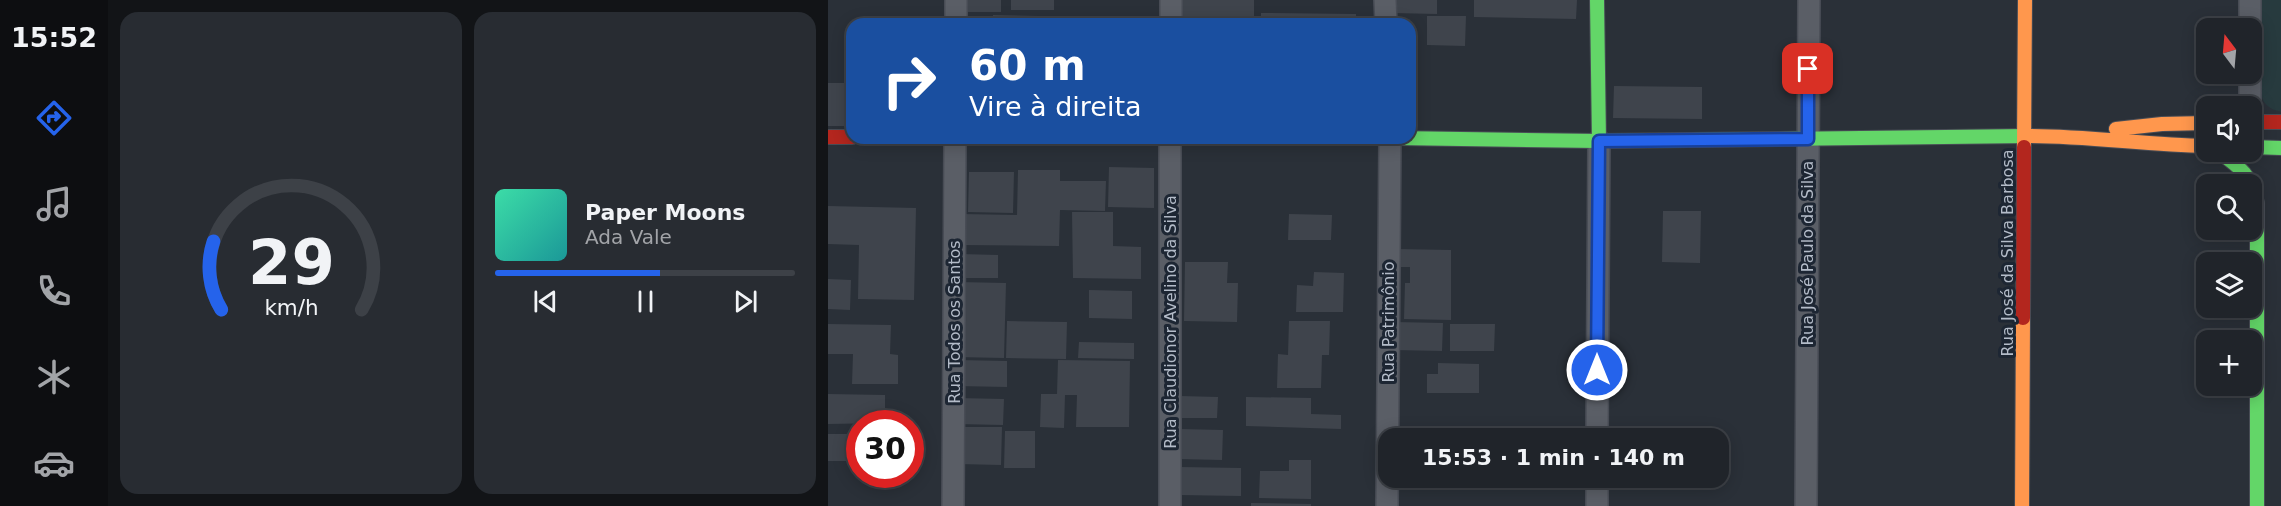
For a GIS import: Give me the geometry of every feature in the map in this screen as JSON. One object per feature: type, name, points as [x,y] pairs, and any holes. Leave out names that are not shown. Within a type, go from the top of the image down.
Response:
[{"type":"main road","points":[[1598,0],[1599,141]]},
{"type":"main road","name":"Rua José da Silva Barbosa","points":[[2022,506],[2025,0]]},
{"type":"main road","points":[[2262,122],[2281,122]]},
{"type":"main road","points":[[2054,136],[2162,124],[2196,123]]},
{"type":"main road","points":[[1416,138],[1599,141],[2054,136],[2196,146]]},
{"type":"main road","points":[[828,137],[846,137]]},
{"type":"main road","points":[[2262,147],[2281,148]]},
{"type":"main road","points":[[2232,162],[2247,173],[2254,185],[2258,203],[2257,506]]},
{"type":"street","points":[[956,0],[956,18]]},
{"type":"street","points":[[1171,0],[1171,18]]},
{"type":"street","points":[[1385,0],[1386,18]]},
{"type":"street","name":"Rua José Paulo da Silva","points":[[1806,506],[1809,0]]},
{"type":"street","points":[[2250,0],[2250,18]]},
{"type":"street","points":[[1597,428],[1599,141]]},
{"type":"street","name":"Rua Todos os Santos","points":[[953,506],[955,144]]},
{"type":"street","name":"Rua Claudionor Avelino da Silva","points":[[1170,144],[1170,506]]},
{"type":"street","name":"Rua Patrimônio","points":[[1387,506],[1390,144]]},
{"type":"street","points":[[1597,488],[1597,506]]},
{"type":"green space","points":[[2261,0],[2281,0],[2281,112],[2268,106],[2261,95]]},
{"type":"building","points":[[962,0],[1001,0],[1001,12],[961,12]]},
{"type":"building","points":[[1011,0],[1054,0],[1054,10],[1011,10]]},
{"type":"building","points":[[1180,0],[1254,0],[1254,18],[1180,18]]},
{"type":"building","points":[[1393,0],[1437,0],[1437,14],[1392,13]]},
{"type":"building","points":[[1474,0],[1577,0],[1576,19],[1474,17]]},
{"type":"building","points":[[1261,13],[1356,14],[1356,18],[1261,18]]},
{"type":"building","points":[[993,15],[1133,18],[993,18]]},
{"type":"building","points":[[1427,16],[1466,16],[1465,46],[1427,45]]},
{"type":"building","points":[[828,83],[846,83],[846,126],[828,126]]},
{"type":"building","points":[[1614,86],[1702,87],[1702,119],[1613,118]]},
{"type":"building","points":[[1109,167],[1154,168],[1154,208],[1108,207]]},
{"type":"building","points":[[1018,170],[1060,170],[1060,181],[1106,181],[1105,211],[1060,210],[1059,246],[961,245],[961,214],[1017,215]]},
{"type":"building","points":[[969,172],[1014,172],[1013,213],[968,212]]},
{"type":"building","points":[[828,206],[916,208],[914,300],[858,299],[859,245],[828,244]]},
{"type":"building","points":[[1663,211],[1701,211],[1700,263],[1662,262]]},
{"type":"building","points":[[1072,212],[1113,212],[1113,246],[1141,247],[1141,279],[1073,278]]},
{"type":"building","points":[[1289,214],[1332,215],[1331,240],[1288,240]]},
{"type":"building","points":[[1395,249],[1451,250],[1451,320],[1404,319],[1405,283],[1410,283],[1410,267],[1395,267]]},
{"type":"building","points":[[960,254],[998,255],[998,278],[959,278]]},
{"type":"building","points":[[1185,262],[1228,262],[1227,283],[1238,283],[1237,322],[1184,321]]},
{"type":"building","points":[[1314,272],[1344,273],[1343,312],[1296,312],[1297,285],[1313,286]]},
{"type":"building","points":[[828,279],[851,280],[850,310],[828,309]]},
{"type":"building","points":[[957,282],[1006,283],[1004,358],[956,357]]},
{"type":"building","points":[[1089,290],[1132,291],[1132,319],[1089,318]]},
{"type":"building","points":[[1007,321],[1067,322],[1066,359],[1006,358]]},
{"type":"building","points":[[1289,321],[1330,321],[1329,355],[1322,355],[1321,388],[1277,388],[1278,354],[1288,355]]},
{"type":"building","points":[[1394,322],[1443,323],[1442,351],[1394,350]]},
{"type":"building","points":[[828,324],[891,325],[890,354],[898,355],[898,384],[852,384],[853,354],[828,354]]},
{"type":"building","points":[[1450,324],[1495,324],[1494,351],[1450,351]]},
{"type":"building","points":[[1079,342],[1134,343],[1134,359],[1078,358]]},
{"type":"building","points":[[957,360],[1007,361],[1007,387],[957,386]]},
{"type":"building","points":[[1058,360],[1130,361],[1129,427],[1076,427],[1077,395],[1065,395],[1064,428],[1040,427],[1041,394],[1057,394]]},
{"type":"building","points":[[1438,363],[1479,364],[1479,393],[1427,393],[1427,374],[1438,374]]},
{"type":"building","points":[[828,394],[885,395],[885,410],[846,410],[846,424],[828,424]]},
{"type":"building","points":[[1180,396],[1218,397],[1217,418],[1180,418]]},
{"type":"building","points":[[1246,397],[1311,398],[1311,414],[1341,415],[1341,429],[1246,426]]},
{"type":"building","points":[[957,398],[1004,399],[1003,425],[957,424]]},
{"type":"building","points":[[959,427],[1002,427],[1001,465],[958,464]]},
{"type":"building","points":[[1178,429],[1223,430],[1222,460],[1178,459]]},
{"type":"building","points":[[1005,431],[1035,431],[1035,468],[1004,468]]},
{"type":"building","points":[[828,434],[846,434],[846,461],[828,461]]},
{"type":"building","points":[[1289,460],[1311,460],[1311,499],[1259,498],[1260,471],[1289,471]]},
{"type":"building","points":[[1180,467],[1241,468],[1241,496],[1179,495]]},
{"type":"building","points":[[1251,503],[1311,504],[1311,506],[1251,506]]},
{"type":"traffic: fast","points":[[1597,0],[1599,141]]},
{"type":"traffic: fast","points":[[1416,138],[1599,141],[2028,136]]},
{"type":"traffic: fast","points":[[2262,147],[2281,148]]},
{"type":"traffic: fast","points":[[2232,162],[2244,173],[2252,185],[2257,203],[2257,506]]},
{"type":"traffic: slow","points":[[2024,147],[2025,0]]},
{"type":"traffic: slow","points":[[2116,129],[2196,123]]},
{"type":"traffic: slow","points":[[2028,136],[2196,146]]},
{"type":"traffic: slow","points":[[2022,506],[2023,318]]},
{"type":"traffic: jam","points":[[2262,122],[2281,122]]},
{"type":"traffic: jam","points":[[828,137],[846,137]]},
{"type":"traffic: jam","points":[[2023,318],[2024,147]]},
{"type":"route","points":[[1597,370],[1599,141],[1808,139],[1808,69]]}]
